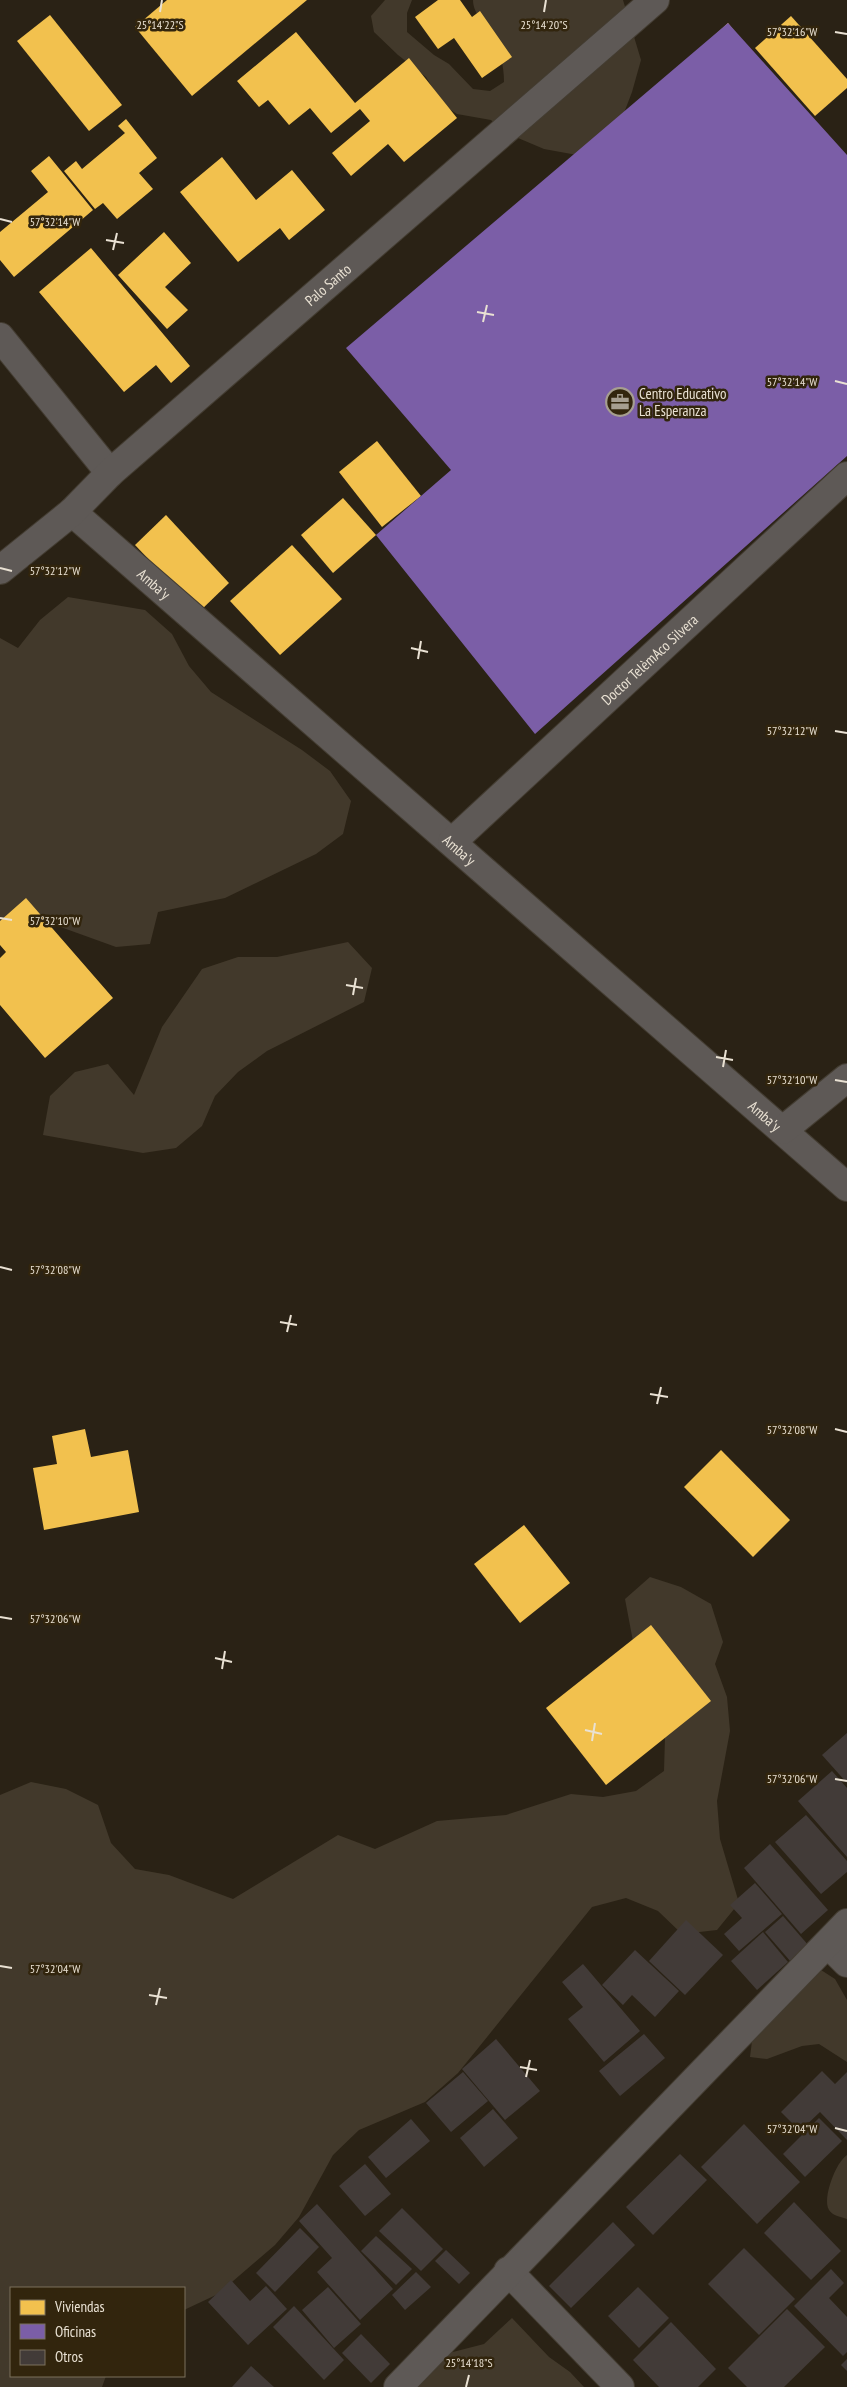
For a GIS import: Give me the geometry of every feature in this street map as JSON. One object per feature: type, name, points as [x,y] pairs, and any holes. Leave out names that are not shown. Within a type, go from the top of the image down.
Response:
[{"type":"street","name":"Palo Santo","points":[[0,570],[72,512],[110,473],[655,0]]},
{"type":"street","points":[[0,337],[110,473]]},
{"type":"street","name":"Doctor TelèmAco Silvera","points":[[452,842],[847,476]]},
{"type":"street","name":"Amba'y","points":[[72,512],[847,1187]]},
{"type":"street","points":[[783,1130],[847,1078]]},
{"type":"street","points":[[398,2387],[508,2271],[847,1923]]},
{"type":"street","points":[[828,1944],[847,1963]]},
{"type":"street","points":[[508,2271],[620,2387]]},
{"type":"shaded area","points":[[385,0],[412,0],[407,13],[407,32],[434,55],[449,64],[473,89],[490,91],[504,82],[502,64],[495,41],[477,15],[473,0],[623,0],[641,60],[632,92],[619,126],[577,155],[544,149],[504,132],[491,120],[457,114],[443,105],[426,77],[398,55],[374,32],[371,16]]},
{"type":"shaded area","points":[[68,597],[145,610],[172,634],[189,666],[211,692],[302,750],[330,771],[351,801],[343,834],[316,854],[225,898],[158,912],[150,944],[116,947],[44,921],[0,928],[0,638],[18,648],[40,620]]},
{"type":"shaded area","points":[[348,942],[372,968],[364,1002],[267,1051],[238,1072],[215,1096],[202,1126],[176,1148],[143,1153],[43,1135],[50,1096],[75,1072],[108,1064],[134,1095],[162,1027],[202,969],[238,957],[277,957]]},
{"type":"shaded area","points":[[650,1577],[681,1587],[711,1604],[723,1642],[715,1664],[727,1697],[730,1731],[717,1801],[720,1839],[739,1903],[717,1930],[682,1934],[658,1911],[626,1898],[592,1907],[458,2073],[425,2102],[359,2130],[333,2155],[299,2217],[275,2245],[218,2294],[185,2310],[185,2287],[10,2287],[10,2377],[106,2377],[102,2387],[0,2387],[0,1795],[31,1782],[66,1789],[98,1805],[111,1843],[135,1869],[169,1875],[233,1899],[338,1835],[375,1849],[437,1821],[506,1815],[571,1794],[603,1797],[636,1791],[664,1771],[665,1737],[639,1673],[625,1599]]},
{"type":"shaded area","points":[[821,1970],[835,1979],[847,2000],[847,2062],[819,2044],[802,2046],[767,2059],[750,2057],[752,2041],[769,2014],[803,1974]]},
{"type":"shaded area","points":[[847,2155],[847,2219],[833,2214],[829,2210],[827,2197],[835,2172]]},
{"type":"shaded area","points":[[512,2318],[549,2357],[570,2372],[584,2387],[405,2387],[449,2353],[484,2344]]},
{"type":"building: Viviendas","points":[[167,0],[307,0],[192,96],[135,27]]},
{"type":"building: Viviendas","points":[[438,0],[460,0],[472,17],[480,11],[512,57],[482,78],[454,38],[438,49],[415,17]]},
{"type":"building: Viviendas","points":[[50,15],[122,105],[89,131],[17,41]]},
{"type":"building: Viviendas","points":[[791,16],[847,79],[847,88],[815,116],[755,48]]},
{"type":"building: Viviendas","points":[[728,23],[764,69],[599,213],[565,174]]},
{"type":"building: Viviendas","points":[[296,32],[355,103],[409,58],[457,118],[404,162],[388,144],[351,176],[332,153],[370,121],[360,109],[331,133],[310,108],[289,125],[268,100],[259,107],[237,81]]},
{"type":"building: Viviendas","points":[[771,79],[847,170],[847,177],[685,314],[606,219]]},
{"type":"building: Viviendas","points":[[126,119],[157,158],[139,173],[153,189],[117,219],[103,203],[95,209],[64,171],[76,161],[82,169],[125,133],[118,126]]},
{"type":"building: Viviendas","points":[[49,156],[93,210],[14,277],[0,260],[0,232],[48,192],[31,171]]},
{"type":"building: Viviendas","points":[[222,157],[256,200],[292,170],[325,210],[289,240],[280,228],[238,262],[180,192]]},
{"type":"building: Viviendas","points":[[582,208],[627,272],[568,314],[523,250]]},
{"type":"building: Viviendas","points":[[801,228],[847,280],[847,335],[773,253]]},
{"type":"building: Viviendas","points":[[164,232],[191,263],[165,287],[188,310],[167,329],[118,275]]},
{"type":"building: Viviendas","points":[[91,248],[190,366],[171,383],[156,365],[124,392],[39,292]]},
{"type":"building: Viviendas","points":[[500,249],[566,328],[515,371],[448,293]]},
{"type":"building: Viviendas","points":[[757,257],[792,294],[721,362],[686,325]]},
{"type":"building: Viviendas","points":[[682,327],[802,467],[754,509],[633,369]]},
{"type":"building: Viviendas","points":[[847,363],[847,423],[807,460],[777,428]]},
{"type":"building: Viviendas","points":[[377,441],[421,496],[382,527],[339,472]]},
{"type":"building: Viviendas","points":[[513,479],[597,576],[707,479],[741,518],[587,656],[571,638],[510,691],[464,638],[524,585],[491,547],[431,601],[407,573]]},
{"type":"building: Viviendas","points":[[343,498],[376,535],[333,573],[301,535]]},
{"type":"building: Viviendas","points":[[166,515],[229,583],[199,612],[135,545]]},
{"type":"building: Viviendas","points":[[292,545],[342,599],[280,655],[230,601]]},
{"type":"building: Viviendas","points":[[26,898],[113,998],[45,1058],[0,1005],[0,958],[6,952],[0,945],[0,921]]},
{"type":"building: Viviendas","points":[[85,1429],[91,1457],[128,1450],[139,1512],[44,1530],[33,1468],[57,1464],[52,1436]]},
{"type":"building: Viviendas","points":[[721,1450],[790,1520],[753,1557],[684,1487]]},
{"type":"building: Viviendas","points":[[524,1525],[570,1583],[520,1623],[474,1564]]},
{"type":"building: Viviendas","points":[[651,1625],[711,1701],[606,1785],[546,1708]]},
{"type":"building: Oficinas","name":"Centro Educativo La Esperanza","points":[[728,23],[847,155],[847,456],[535,734],[376,535],[451,470],[346,348]]},
{"type":"building: Otros","points":[[847,1733],[847,1783],[822,1755]]},
{"type":"building: Otros","points":[[832,1771],[847,1788],[847,1857],[798,1801]]},
{"type":"building: Otros","points":[[806,1815],[847,1861],[847,1872],[821,1894],[775,1842]]},
{"type":"building: Otros","points":[[770,1844],[828,1910],[801,1934],[744,1868]]},
{"type":"building: Otros","points":[[755,1883],[782,1914],[739,1951],[724,1934],[742,1918],[730,1905]]},
{"type":"building: Otros","points":[[783,1916],[809,1946],[791,1962],[765,1932]]},
{"type":"building: Otros","points":[[686,1920],[723,1955],[685,1995],[649,1961]]},
{"type":"building: Otros","points":[[763,1932],[788,1962],[757,1990],[731,1961]]},
{"type":"building: Otros","points":[[635,1950],[679,1991],[655,2017],[632,1995],[623,2005],[602,1985]]},
{"type":"building: Otros","points":[[583,1964],[640,2031],[604,2062],[568,2019],[583,2007],[562,1982]]},
{"type":"building: Otros","points":[[644,2034],[665,2058],[620,2096],[599,2071]]},
{"type":"building: Otros","points":[[496,2039],[540,2091],[505,2120],[462,2069]]},
{"type":"building: Otros","points":[[822,2071],[835,2084],[847,2072],[847,2140],[820,2112],[800,2131],[781,2112]]},
{"type":"building: Otros","points":[[463,2072],[488,2101],[451,2132],[426,2103]]},
{"type":"building: Otros","points":[[493,2109],[518,2138],[484,2167],[460,2138]]},
{"type":"building: Otros","points":[[819,2118],[842,2141],[805,2177],[783,2154]]},
{"type":"building: Otros","points":[[411,2119],[430,2141],[386,2178],[368,2157]]},
{"type":"building: Otros","points":[[744,2124],[800,2182],[757,2224],[701,2167]]},
{"type":"building: Otros","points":[[680,2154],[707,2180],[653,2235],[626,2207]]},
{"type":"building: Otros","points":[[365,2164],[391,2194],[365,2216],[339,2186]]},
{"type":"building: Otros","points":[[794,2202],[841,2251],[811,2280],[764,2233]]},
{"type":"building: Otros","points":[[317,2204],[393,2289],[360,2320],[317,2272],[332,2258],[299,2221]]},
{"type":"building: Otros","points":[[402,2208],[443,2249],[421,2271],[379,2231]]},
{"type":"building: Otros","points":[[613,2222],[635,2245],[571,2308],[549,2286]]},
{"type":"building: Otros","points":[[300,2228],[319,2247],[275,2292],[256,2273]]},
{"type":"building: Otros","points":[[376,2236],[412,2269],[396,2285],[361,2251]]},
{"type":"building: Otros","points":[[744,2248],[795,2299],[759,2335],[708,2284]]},
{"type":"building: Otros","points":[[446,2250],[470,2273],[459,2284],[435,2261]]},
{"type":"building: Otros","points":[[831,2269],[844,2283],[829,2298],[847,2317],[847,2352],[843,2356],[794,2306]]},
{"type":"building: Otros","points":[[416,2272],[431,2287],[405,2310],[392,2295]]},
{"type":"building: Otros","points":[[231,2280],[250,2301],[266,2286],[287,2309],[248,2345],[208,2302]]},
{"type":"building: Otros","points":[[328,2287],[361,2324],[334,2348],[302,2310]]},
{"type":"building: Otros","points":[[638,2287],[669,2318],[639,2348],[608,2316]]},
{"type":"building: Otros","points":[[294,2306],[344,2360],[324,2380],[273,2327]]},
{"type":"building: Otros","points":[[787,2309],[825,2347],[784,2387],[747,2387],[728,2368]]},
{"type":"building: Otros","points":[[671,2322],[716,2369],[698,2387],[659,2387],[633,2360]]},
{"type":"building: Otros","points":[[361,2334],[390,2364],[371,2383],[342,2353]]},
{"type":"building: Otros","points":[[847,2359],[847,2371],[841,2365]]},
{"type":"building: Otros","points":[[251,2366],[274,2387],[232,2387]]},
{"type":"place","name":"Centro Educativo La Esperanza","points":[[620,402]]}]
